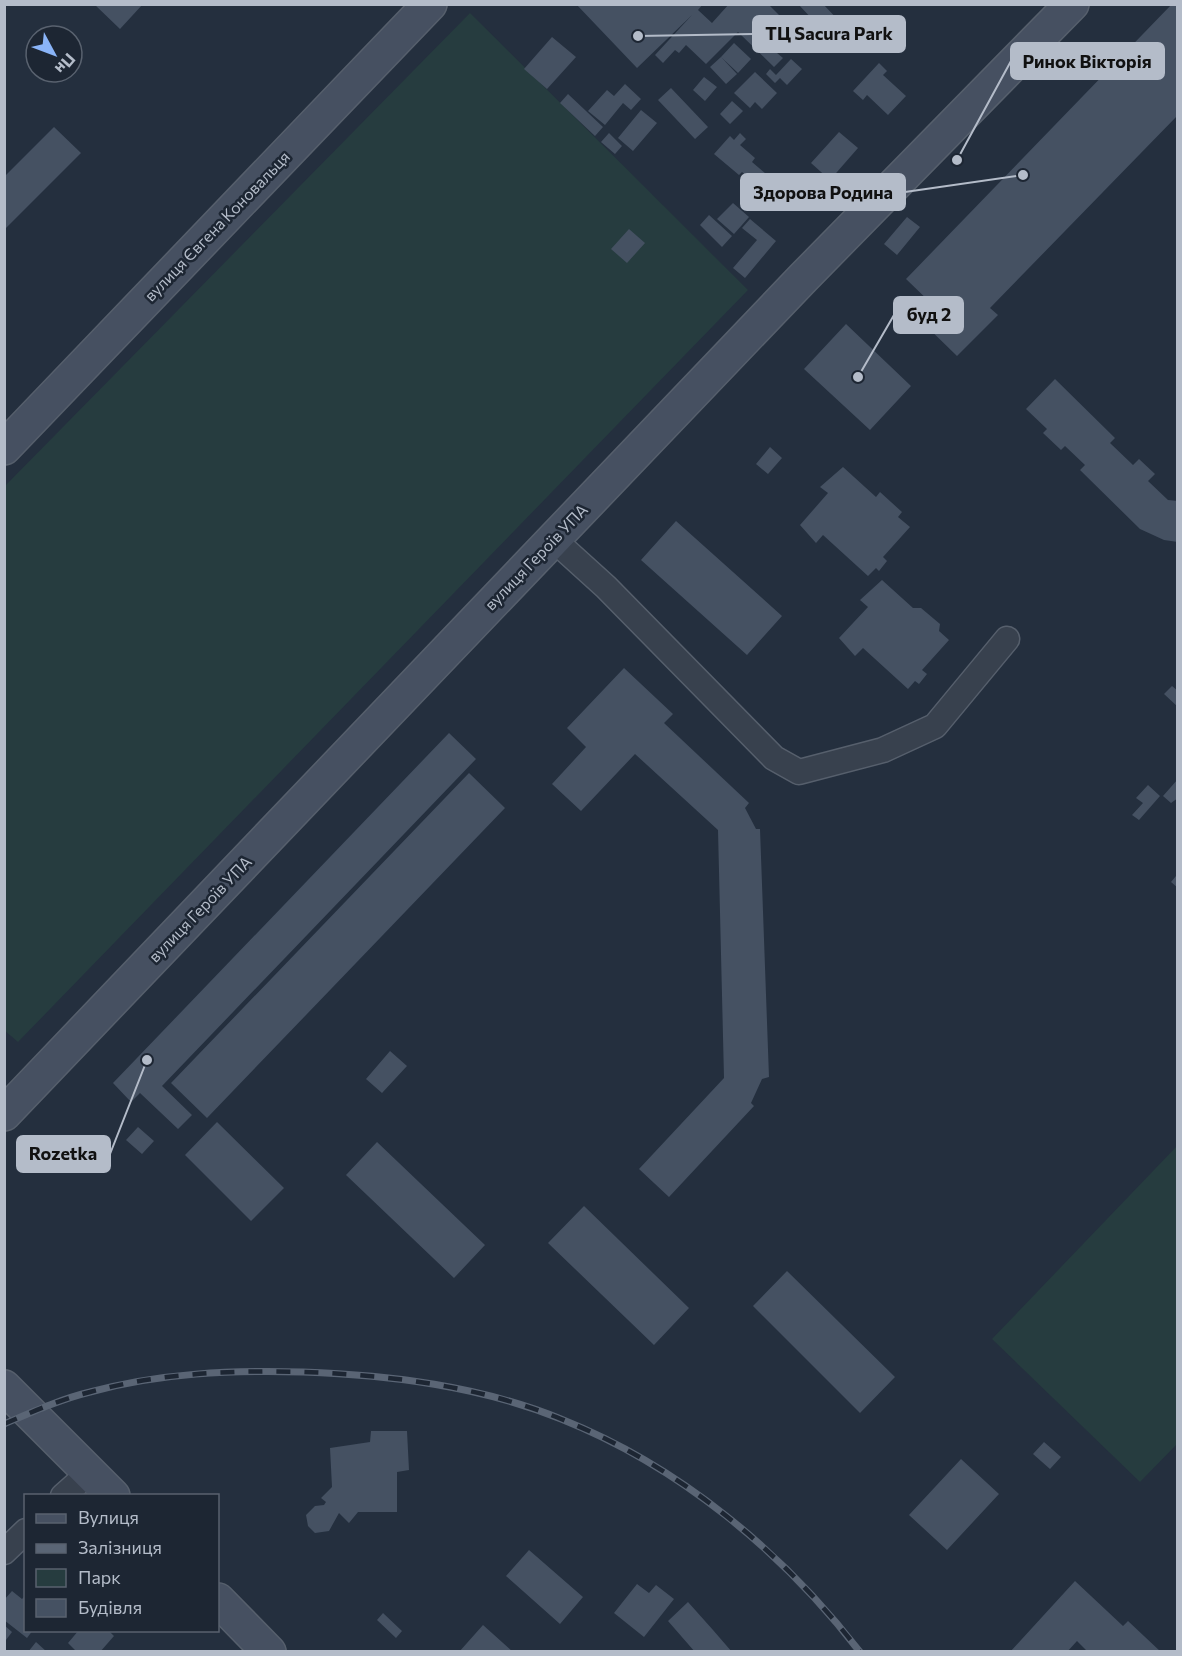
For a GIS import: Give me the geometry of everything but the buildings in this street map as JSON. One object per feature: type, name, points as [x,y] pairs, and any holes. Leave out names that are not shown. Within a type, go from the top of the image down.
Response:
[{"type":"street","name":"вулиця Євгена Коновальця","points":[[4,448],[430,4]]},
{"type":"street","name":"вулиця Героїв УПА","points":[[4,1113],[819,261],[1071,4]]},
{"type":"street","points":[[553,539],[606,587],[774,758],[799,772],[884,750],[935,726],[1007,639]]},
{"type":"street","points":[[4,1387],[111,1494]]},
{"type":"street","points":[[65,1494],[90,1472]]},
{"type":"street","points":[[4,1552],[24,1533]]},
{"type":"street","points":[[219,1601],[254,1646]]},
{"type":"green space","points":[[470,13],[748,290],[18,1042],[4,1030],[4,487]]},
{"type":"green space","points":[[1177,1146],[1177,1444],[1140,1482],[992,1339]]},
{"type":"railway","points":[[4,1424],[68,1398],[90,1392],[169,1377],[222,1372],[303,1372],[402,1379],[499,1398],[561,1419],[605,1438],[647,1461],[687,1487],[763,1547],[830,1615],[860,1652]]},
{"type":"place","name":"ТЦ Sacura Park","points":[[638,36]]},
{"type":"place","name":"Ринок Вікторія","points":[[957,160]]},
{"type":"place","name":"Здорова Родина","points":[[1023,175]]},
{"type":"place","name":"буд 2","points":[[858,377]]},
{"type":"place","name":"Rozetka","points":[[147,1060]]}]
